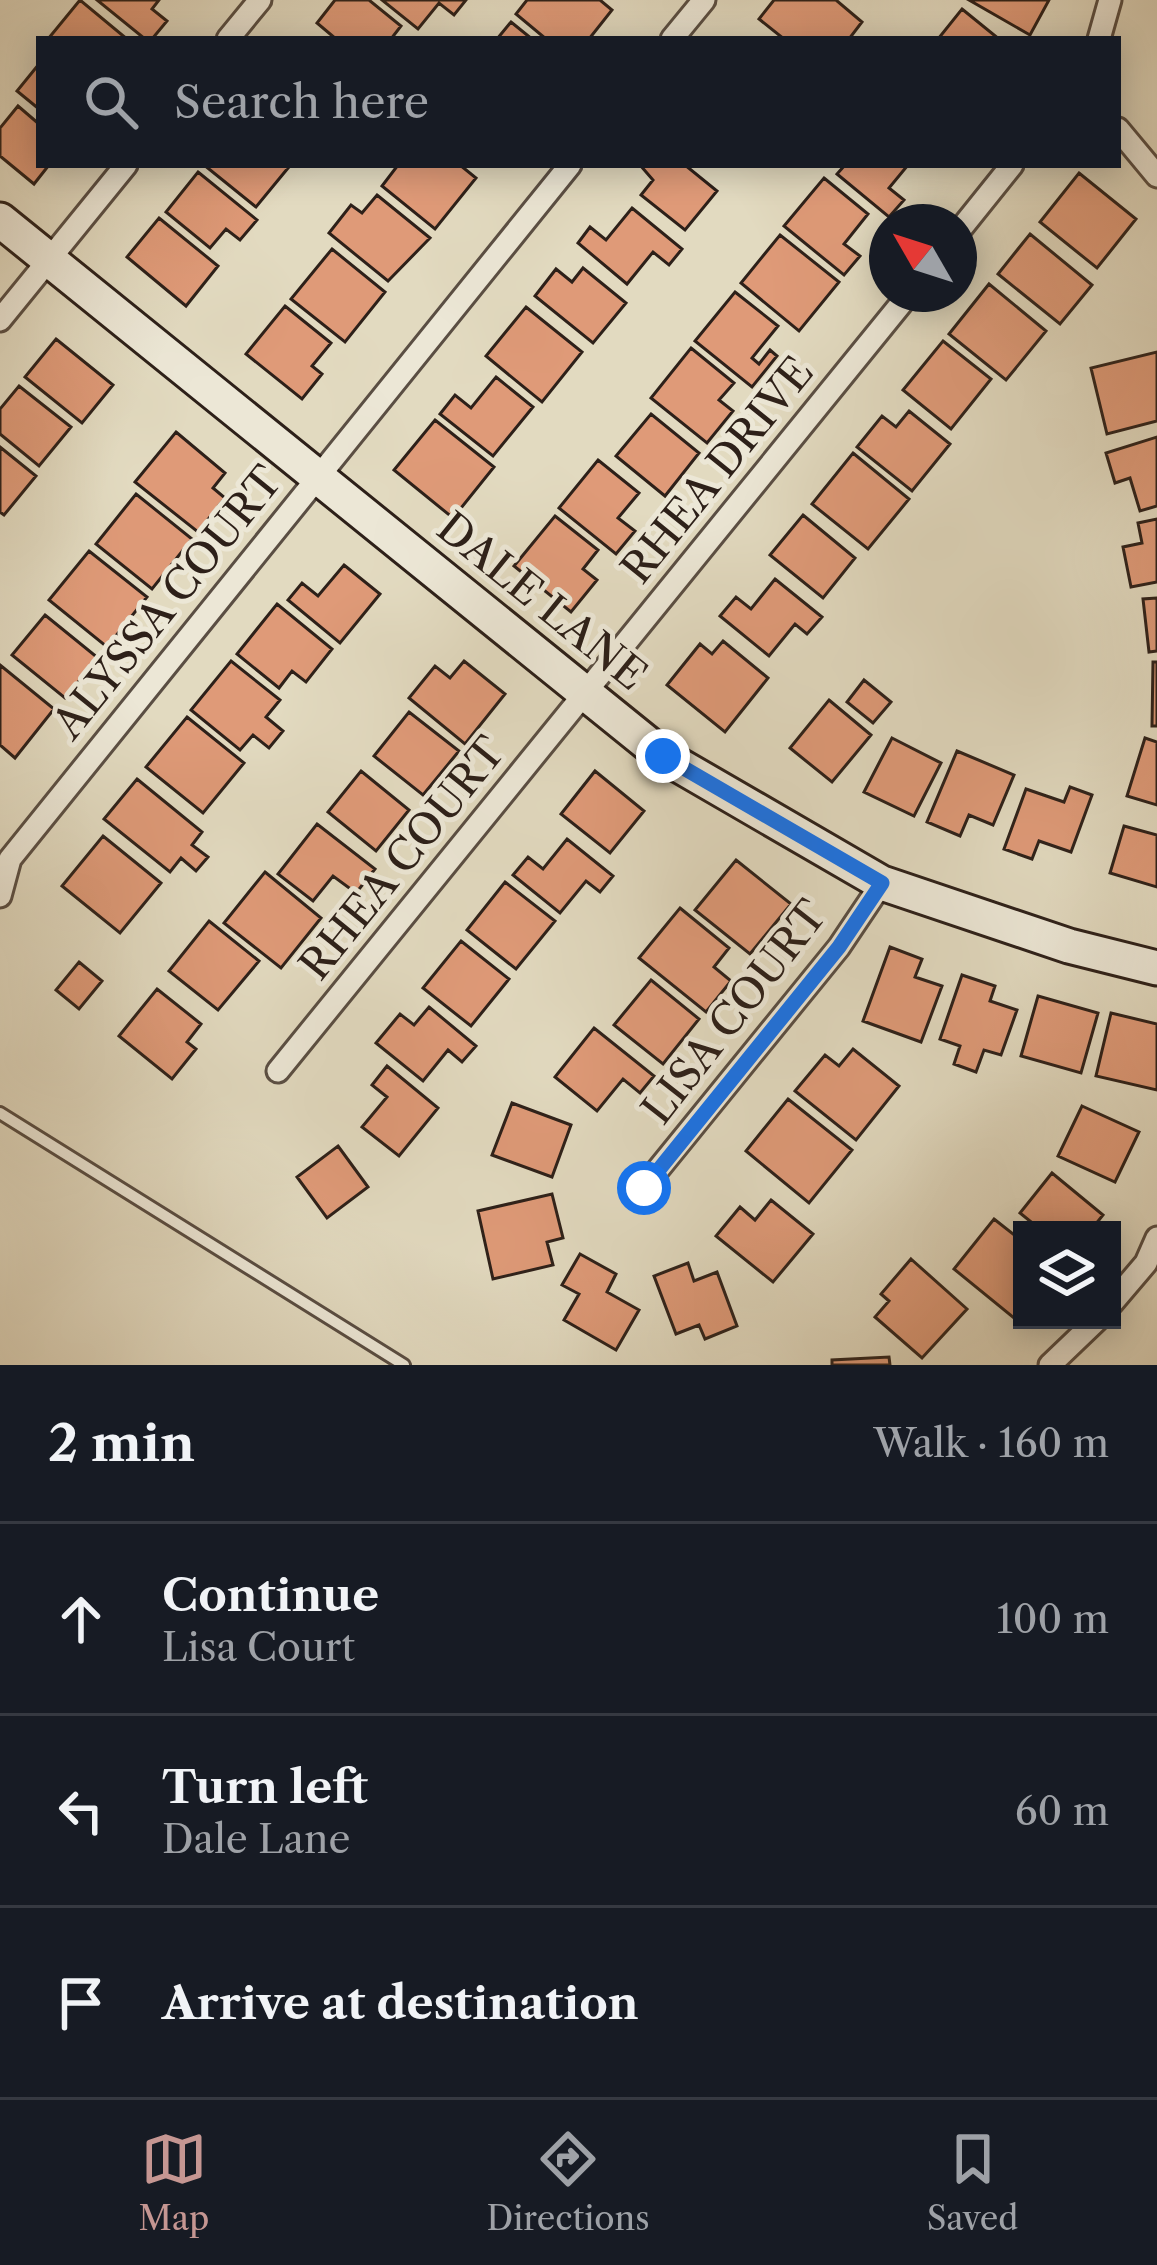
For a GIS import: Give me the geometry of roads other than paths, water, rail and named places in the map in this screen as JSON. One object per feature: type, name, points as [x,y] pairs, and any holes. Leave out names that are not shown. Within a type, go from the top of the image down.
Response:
[{"type":"street","points":[[231,36],[260,0]]},
{"type":"street","points":[[674,36],[704,0]]},
{"type":"street","points":[[1100,36],[1110,0]]},
{"type":"street","points":[[1121,133],[1157,176]]},
{"type":"street","points":[[0,320],[124,168]]},
{"type":"street","name":"ALYSSA COURT","points":[[0,896],[10,859],[568,168]]},
{"type":"street","points":[[977,209],[1010,168]]},
{"type":"street","name":"DALE LANE","points":[[0,220],[663,756],[882,883],[1069,946],[1157,968]]},
{"type":"street","name":"RHEA DRIVE","points":[[586,694],[894,312]]},
{"type":"street","name":"RHEA COURT","points":[[278,1071],[586,694]]},
{"type":"street","name":"LISA COURT","points":[[644,1188],[839,947],[882,883]]},
{"type":"street","points":[[1121,1292],[1146,1263],[1157,1238]]},
{"type":"street","points":[[1050,1365],[1088,1329]]},
{"type":"lane","points":[[0,1113],[404,1365]]}]
